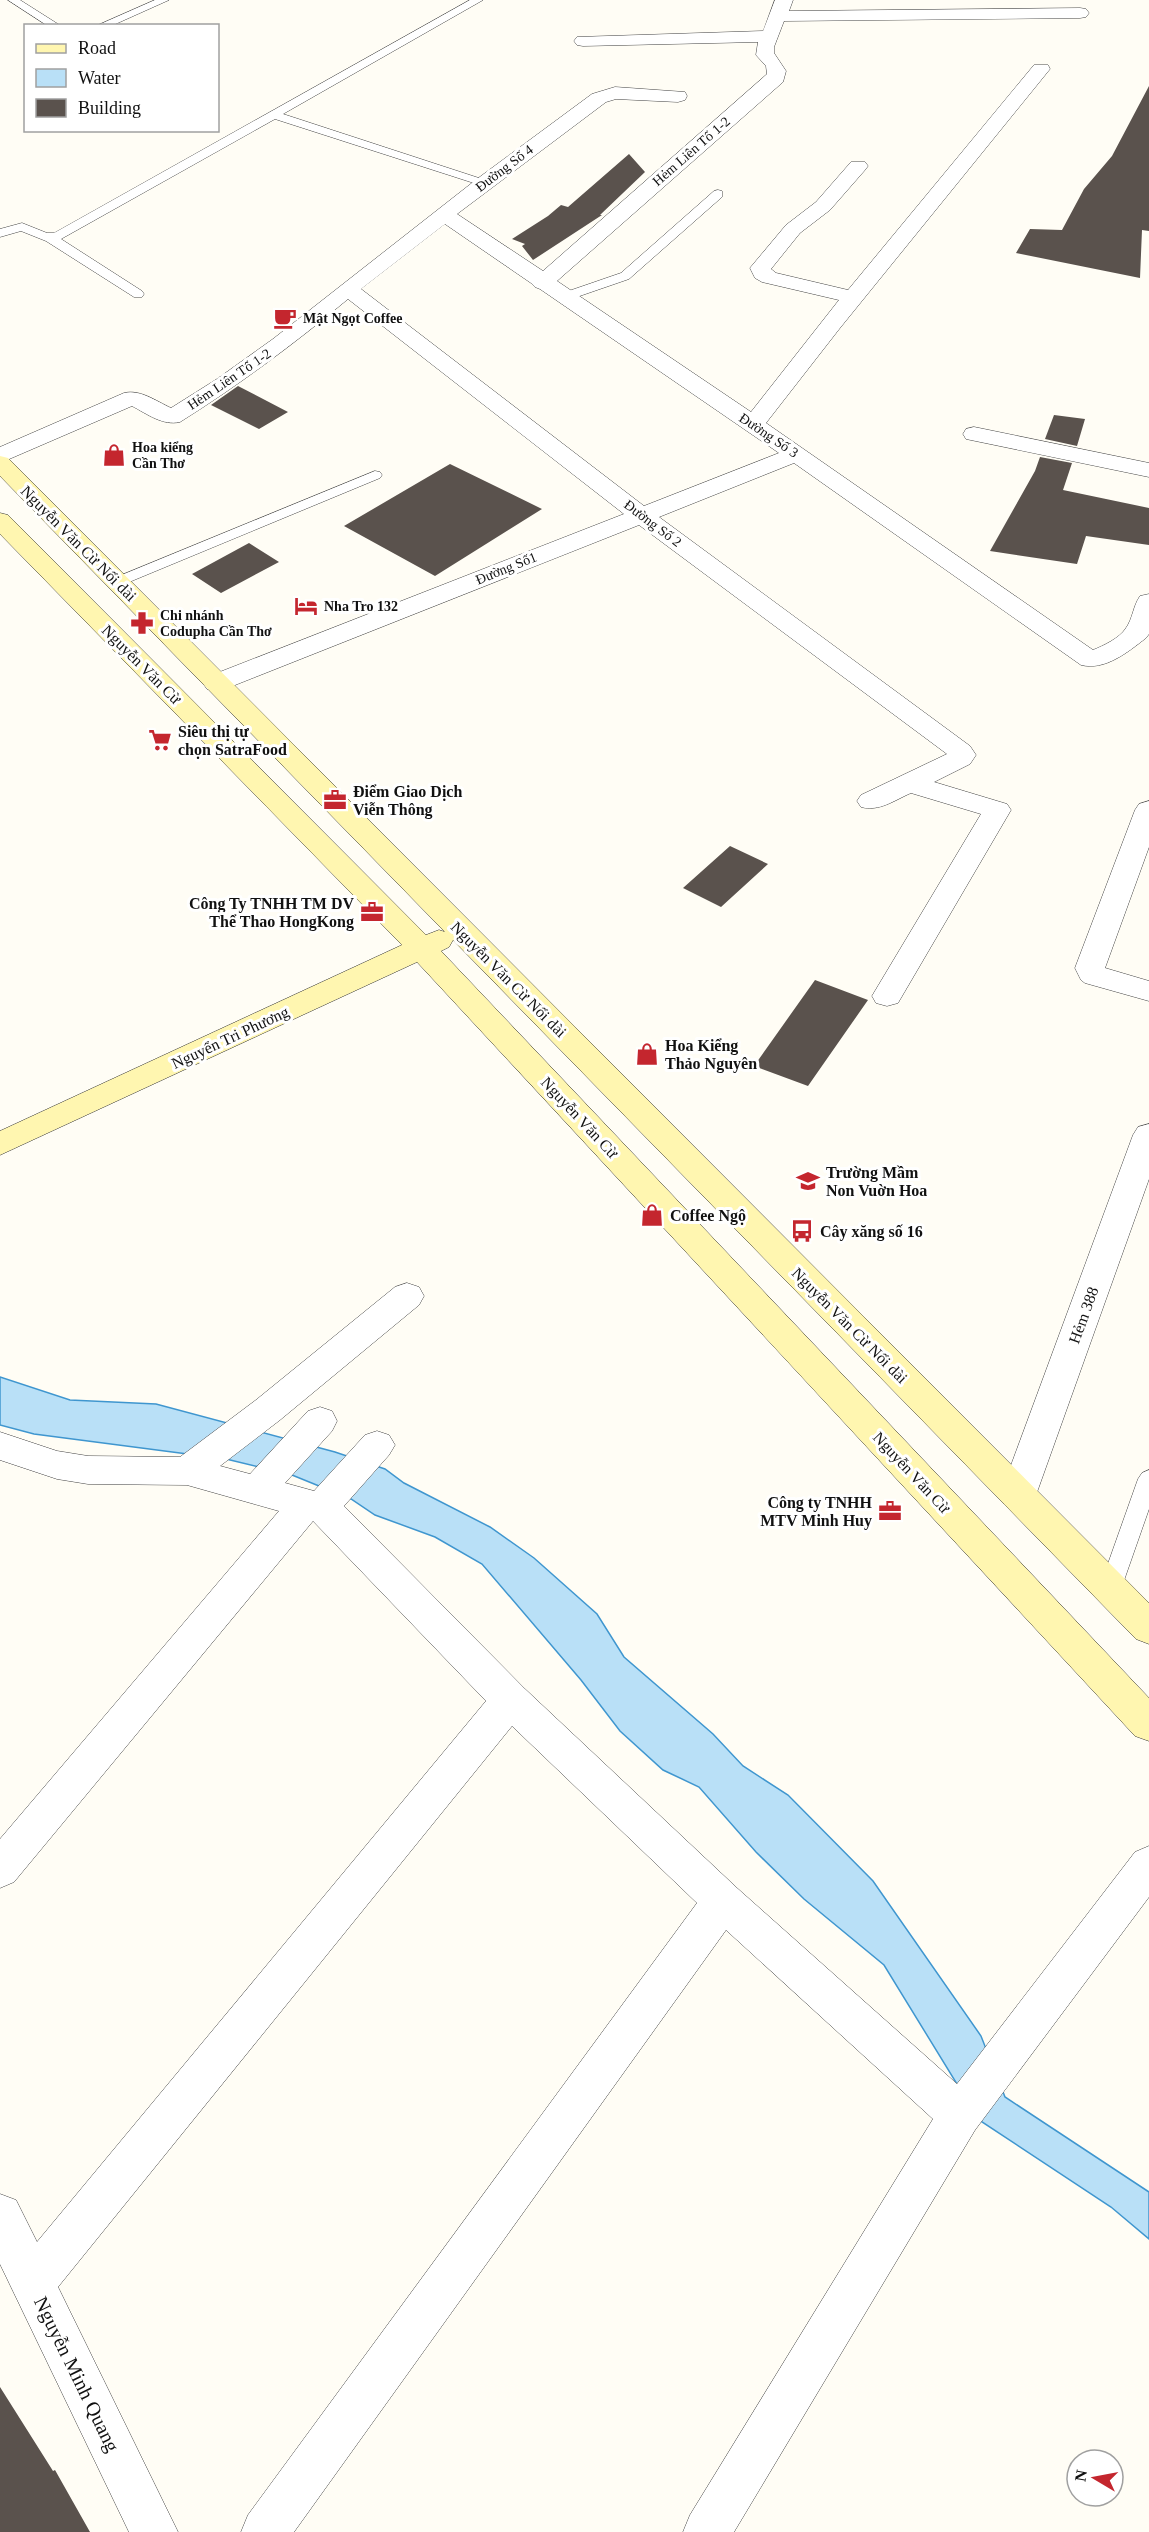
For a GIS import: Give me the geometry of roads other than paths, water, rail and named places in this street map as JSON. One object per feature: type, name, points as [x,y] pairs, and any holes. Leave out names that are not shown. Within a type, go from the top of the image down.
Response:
[{"type":"main road","name":"Nguyễn Văn Cừ Nối dài","points":[[0,463],[1018,1495]]},
{"type":"main road","name":"Nguyễn Văn Cừ","points":[[0,520],[421,948],[1149,1724]]},
{"type":"main road","name":"Nguyển Tri Phương","points":[[0,1144],[460,930]]},
{"type":"main road","points":[[1018,1495],[1149,1628]]},
{"type":"street","points":[[583,41],[769,36],[781,8],[1080,13]]},
{"type":"street","name":"Hẻm Liên Tổ 1-2","points":[[542,283],[776,78],[778,71],[775,64],[765,55],[769,36]]},
{"type":"street","points":[[753,424],[853,297],[1041,69]]},
{"type":"street","name":"Đường Số 4","points":[[348,289],[484,183],[606,94],[625,92],[678,96]]},
{"type":"street","points":[[853,297],[769,278],[762,274],[760,268],[793,229],[823,206],[858,166]]},
{"type":"street","name":"Đường Số 3","points":[[444,214],[542,283],[797,454],[1090,660],[1111,652],[1143,634]]},
{"type":"street","name":"Hẻm Liên Tổ 1-2","points":[[0,456],[132,398],[172,417],[225,384],[281,344],[348,289]]},
{"type":"street","name":"Đường Số 2","points":[[348,289],[641,515],[963,755],[909,783]]},
{"type":"street","points":[[974,434],[1149,470]]},
{"type":"street","name":"Đường Số1","points":[[216,683],[797,454]]},
{"type":"street","points":[[1143,634],[1149,601]]},
{"type":"street","points":[[871,801],[909,783],[1002,802],[887,996]]},
{"type":"street","points":[[1149,810],[1090,968],[1091,973],[1095,976],[1149,991]]},
{"type":"street","name":"Hẻm 388","points":[[1018,1495],[1149,1135]]},
{"type":"street","points":[[193,1467],[251,1424],[407,1296]]},
{"type":"street","points":[[263,1483],[311,1431]]},
{"type":"street","points":[[0,1446],[57,1464],[88,1470],[193,1467],[263,1483],[320,1502],[510,1700],[723,1901],[961,2112]]},
{"type":"street","points":[[0,1869],[320,1502],[371,1452]]},
{"type":"street","points":[[33,2282],[510,1700]]},
{"type":"street","points":[[707,2532],[961,2112],[1149,1865]]},
{"type":"street","points":[[265,2532],[723,1901]]},
{"type":"street","name":"Nguyễn Minh Quang","points":[[0,2216],[154,2532]]},
{"type":"lane","points":[[13,0],[53,24]]},
{"type":"lane","points":[[106,24],[164,0]]},
{"type":"lane","points":[[50,238],[56,237],[478,0]]},
{"type":"lane","points":[[274,115],[484,183]]},
{"type":"lane","points":[[564,297],[625,276],[718,194]]},
{"type":"lane","points":[[0,233],[22,227],[50,238],[138,294]]},
{"type":"lane","points":[[117,582],[375,475]]},
{"type":"lane","points":[[1110,1589],[1149,1479]]},
{"type":"water","points":[[0,1377],[70,1400],[156,1404],[335,1452],[385,1469],[404,1483],[490,1527],[534,1558],[597,1614],[624,1657],[713,1734],[743,1766],[788,1795],[873,1881],[981,2036],[1005,2097],[1149,2192],[1149,2239],[1111,2207],[979,2120],[884,1965],[804,1899],[756,1852],[699,1787],[663,1770],[620,1731],[581,1680],[482,1564],[435,1537],[375,1515],[351,1499],[292,1475],[226,1459],[34,1434],[0,1425]]},
{"type":"place","name":"Mật Ngọt Coffee","points":[[285,318]]},
{"type":"place","name":"Hoa kiểng Cần Thơ","points":[[114,455]]},
{"type":"place","name":"Nha Tro 132","points":[[306,606]]},
{"type":"place","name":"Chi nhánh Codupha Cần Thơ","points":[[142,623]]},
{"type":"place","name":"Siêu thị tự chọn SatraFood","points":[[160,740]]},
{"type":"place","name":"Điểm Giao Dịch Viễn Thông","points":[[335,800]]},
{"type":"place","name":"Công Ty TNHH TM DV Thể Thao HongKong","points":[[372,912]]},
{"type":"place","name":"Hoa Kiểng Thảo Nguyên","points":[[647,1054]]},
{"type":"place","name":"Trường Mầm Non Vuờn Hoa","points":[[808,1181]]},
{"type":"place","name":"Coffee Ngộ","points":[[652,1215]]},
{"type":"place","name":"Cây xăng số 16","points":[[802,1231]]},
{"type":"place","name":"Công ty TNHH MTV Minh Huy","points":[[890,1511]]}]
